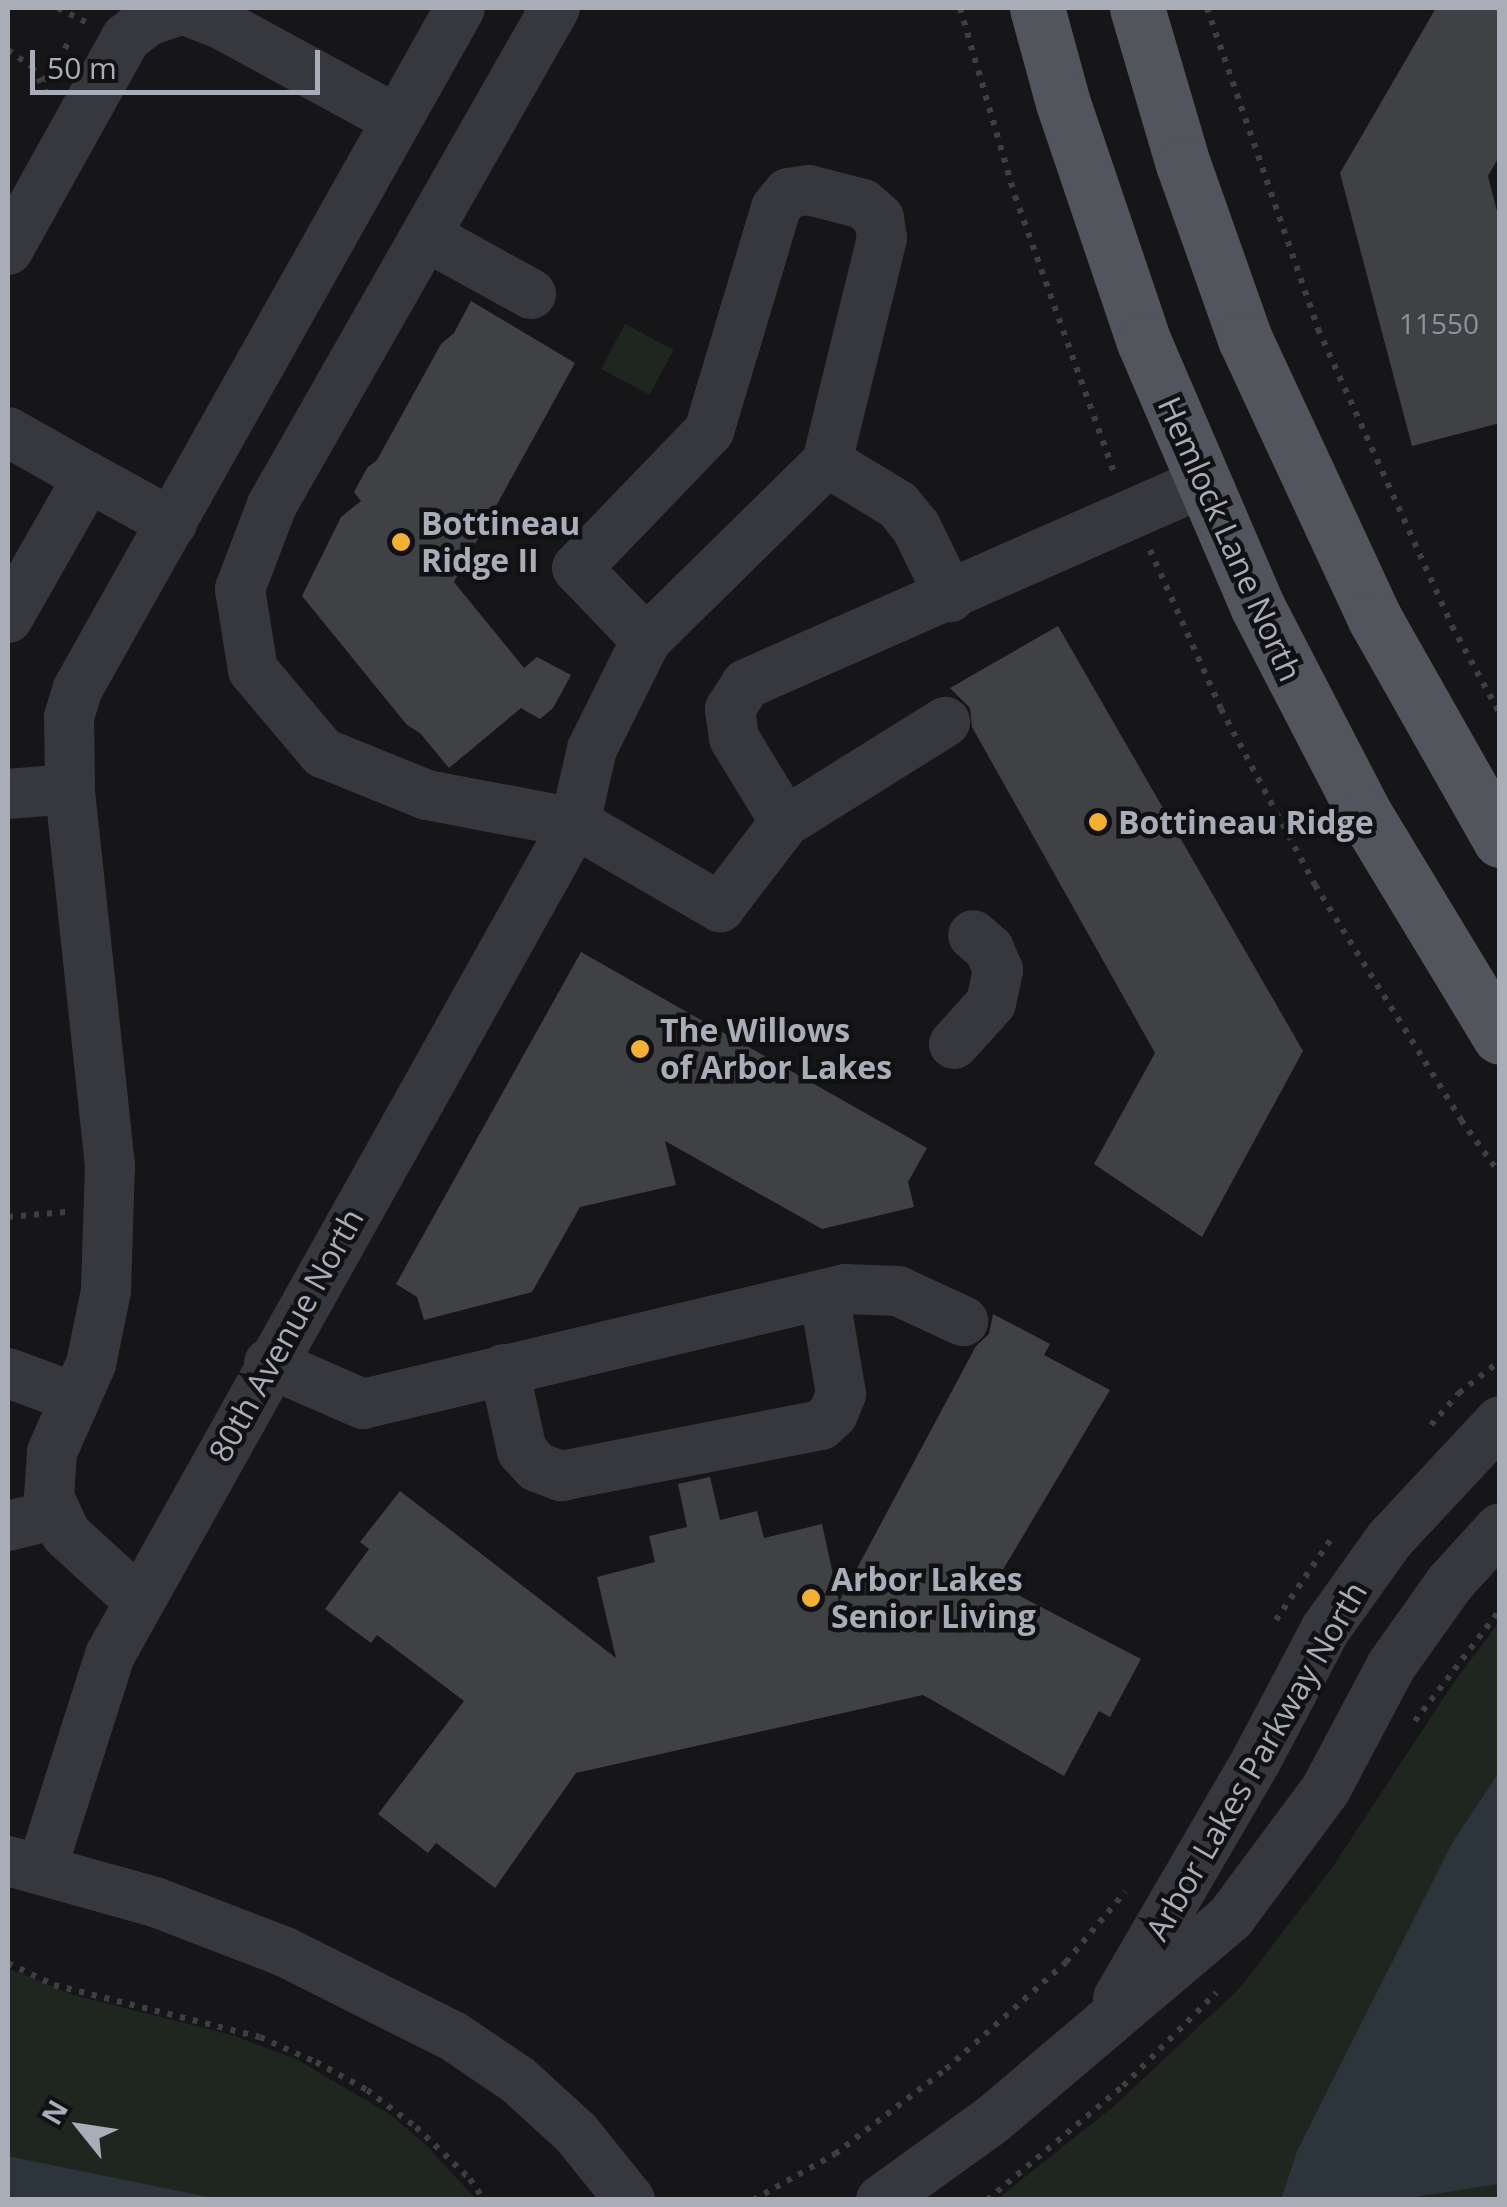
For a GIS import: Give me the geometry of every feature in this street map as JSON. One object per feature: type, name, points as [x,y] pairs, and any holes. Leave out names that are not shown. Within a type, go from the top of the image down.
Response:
[{"type":"main road","name":"Hemlock Lane North","points":[[1037,8],[1063,102],[1144,342],[1202,484],[1308,710],[1392,860],[1500,1037]]},
{"type":"main road","points":[[1137,8],[1183,164],[1245,339],[1375,619],[1500,840]]},
{"type":"main road","points":[[1170,8],[1188,69],[1183,164]]},
{"type":"street","points":[[138,1600],[66,1534],[48,1497],[52,1452],[92,1364],[106,1291],[110,1166],[70,789],[68,716],[77,690],[460,8]]},
{"type":"street","points":[[556,8],[272,506],[240,588],[252,670],[323,753],[427,795],[575,823],[720,907],[784,822],[945,722]]},
{"type":"street","points":[[8,250],[126,38],[148,21],[182,9],[221,24],[395,119]]},
{"type":"street","points":[[646,640],[577,568],[709,431],[776,208],[788,193],[809,190],[864,204],[879,218],[882,238],[827,462],[898,505],[916,527],[950,597]]},
{"type":"street","points":[[426,236],[531,294]]},
{"type":"street","points":[[8,432],[172,522]]},
{"type":"street","name":"80th Avenue North","points":[[25,1864],[110,1655],[138,1600],[575,823],[592,749],[646,640],[827,462]]},
{"type":"street","points":[[8,618],[88,477]]},
{"type":"street","points":[[784,822],[734,738],[730,710],[746,684],[1202,484]]},
{"type":"street","points":[[8,794],[70,789]]},
{"type":"street","points":[[954,1044],[992,1003],[998,970],[989,949],[973,935]]},
{"type":"street","points":[[269,1363],[362,1404],[846,1289],[898,1291],[963,1320]]},
{"type":"street","points":[[504,1369],[522,1451],[536,1467],[561,1476],[821,1425],[834,1414],[840,1394],[824,1294]]},
{"type":"street","points":[[8,1373],[76,1398]]},
{"type":"street","name":"Arbor Lakes Parkway North","points":[[1105,2021],[1178,1889],[1257,1759],[1326,1630],[1390,1539],[1500,1421]]},
{"type":"street","points":[[8,1526],[56,1514]]},
{"type":"street","name":"Arbor Lakes Parkway North","points":[[881,2200],[992,2120],[1231,1917],[1326,1789],[1392,1666],[1450,1584],[1500,1528]]},
{"type":"street","points":[[25,1864],[155,1902],[285,1952],[453,2036],[518,2080],[561,2120],[630,2200]]},
{"type":"path","points":[[960,8],[1026,229],[1121,486]]},
{"type":"path","points":[[1207,8],[1318,329],[1452,626],[1500,714]]},
{"type":"path","points":[[1143,535],[1221,709],[1315,885],[1460,1120],[1500,1174]]},
{"type":"path","points":[[8,1216],[68,1212]]},
{"type":"path","points":[[1419,1438],[1459,1393],[1500,1361]]},
{"type":"path","points":[[1274,1623],[1340,1527]]},
{"type":"path","points":[[753,2200],[835,2154],[946,2069],[1066,1962],[1136,1880]]},
{"type":"path","points":[[8,1963],[54,1985],[260,2037],[316,2062],[367,2090],[416,2127],[470,2179],[484,2200]]},
{"type":"shaded area","points":[[625,324],[674,350],[650,395],[601,369]]},
{"type":"shaded area","points":[[1499,1622],[1499,1772],[1452,1843],[1297,2151],[1281,2199],[996,2200],[1114,2106],[1240,1988],[1334,1865],[1452,1685]]},
{"type":"shaded area","points":[[1499,1772],[1499,2184],[1403,2199],[1281,2199],[1297,2151],[1452,1843]]},
{"type":"shaded area","points":[[8,1968],[73,1995],[232,2035],[296,2059],[391,2115],[425,2144],[476,2199],[219,2199],[8,2156]]},
{"type":"shaded area","points":[[8,2156],[219,2199],[8,2199]]},
{"type":"shaded area","points":[[1499,2184],[1499,2199],[1403,2200]]},
{"type":"building","points":[[1436,8],[1500,8],[1500,155],[1488,176],[1500,223],[1500,423],[1412,446],[1340,173]]},
{"type":"building","name":"Bottineau Ridge II","points":[[471,301],[575,363],[454,582],[524,668],[537,657],[571,675],[553,708],[540,719],[521,708],[449,768],[420,733],[407,725],[302,596],[341,517],[361,501],[354,492],[367,468],[377,460],[441,344],[454,333]]},
{"type":"building","name":"Bottineau Ridge","points":[[1058,626],[1303,1051],[1202,1237],[1094,1164],[1155,1053],[972,727],[970,708],[950,688]]},
{"type":"building","name":"The Willows of Arbor Lakes","points":[[581,952],[927,1148],[908,1182],[914,1207],[822,1229],[665,1141],[676,1185],[580,1207],[532,1292],[424,1320],[417,1297],[396,1284]]},
{"type":"building","name":"Arbor Lakes Senior Living","points":[[993,1314],[1050,1344],[1044,1355],[1110,1390],[995,1583],[1141,1659],[1110,1717],[1099,1711],[1064,1776],[923,1695],[576,1773],[495,1888],[436,1843],[428,1853],[378,1814],[464,1701],[377,1635],[371,1643],[325,1609],[369,1549],[360,1542],[400,1491],[616,1658],[597,1577],[655,1562],[649,1536],[687,1527],[678,1484],[710,1477],[720,1520],[757,1511],[764,1538],[822,1524],[839,1602],[976,1346],[989,1334]]},
{"type":"place","name":"Bottineau Ridge II","points":[[401,542]]},
{"type":"place","name":"Bottineau Ridge","points":[[1098,822]]},
{"type":"place","name":"The Willows of Arbor Lakes","points":[[640,1049]]},
{"type":"place","name":"Arbor Lakes Senior Living","points":[[811,1598]]}]
